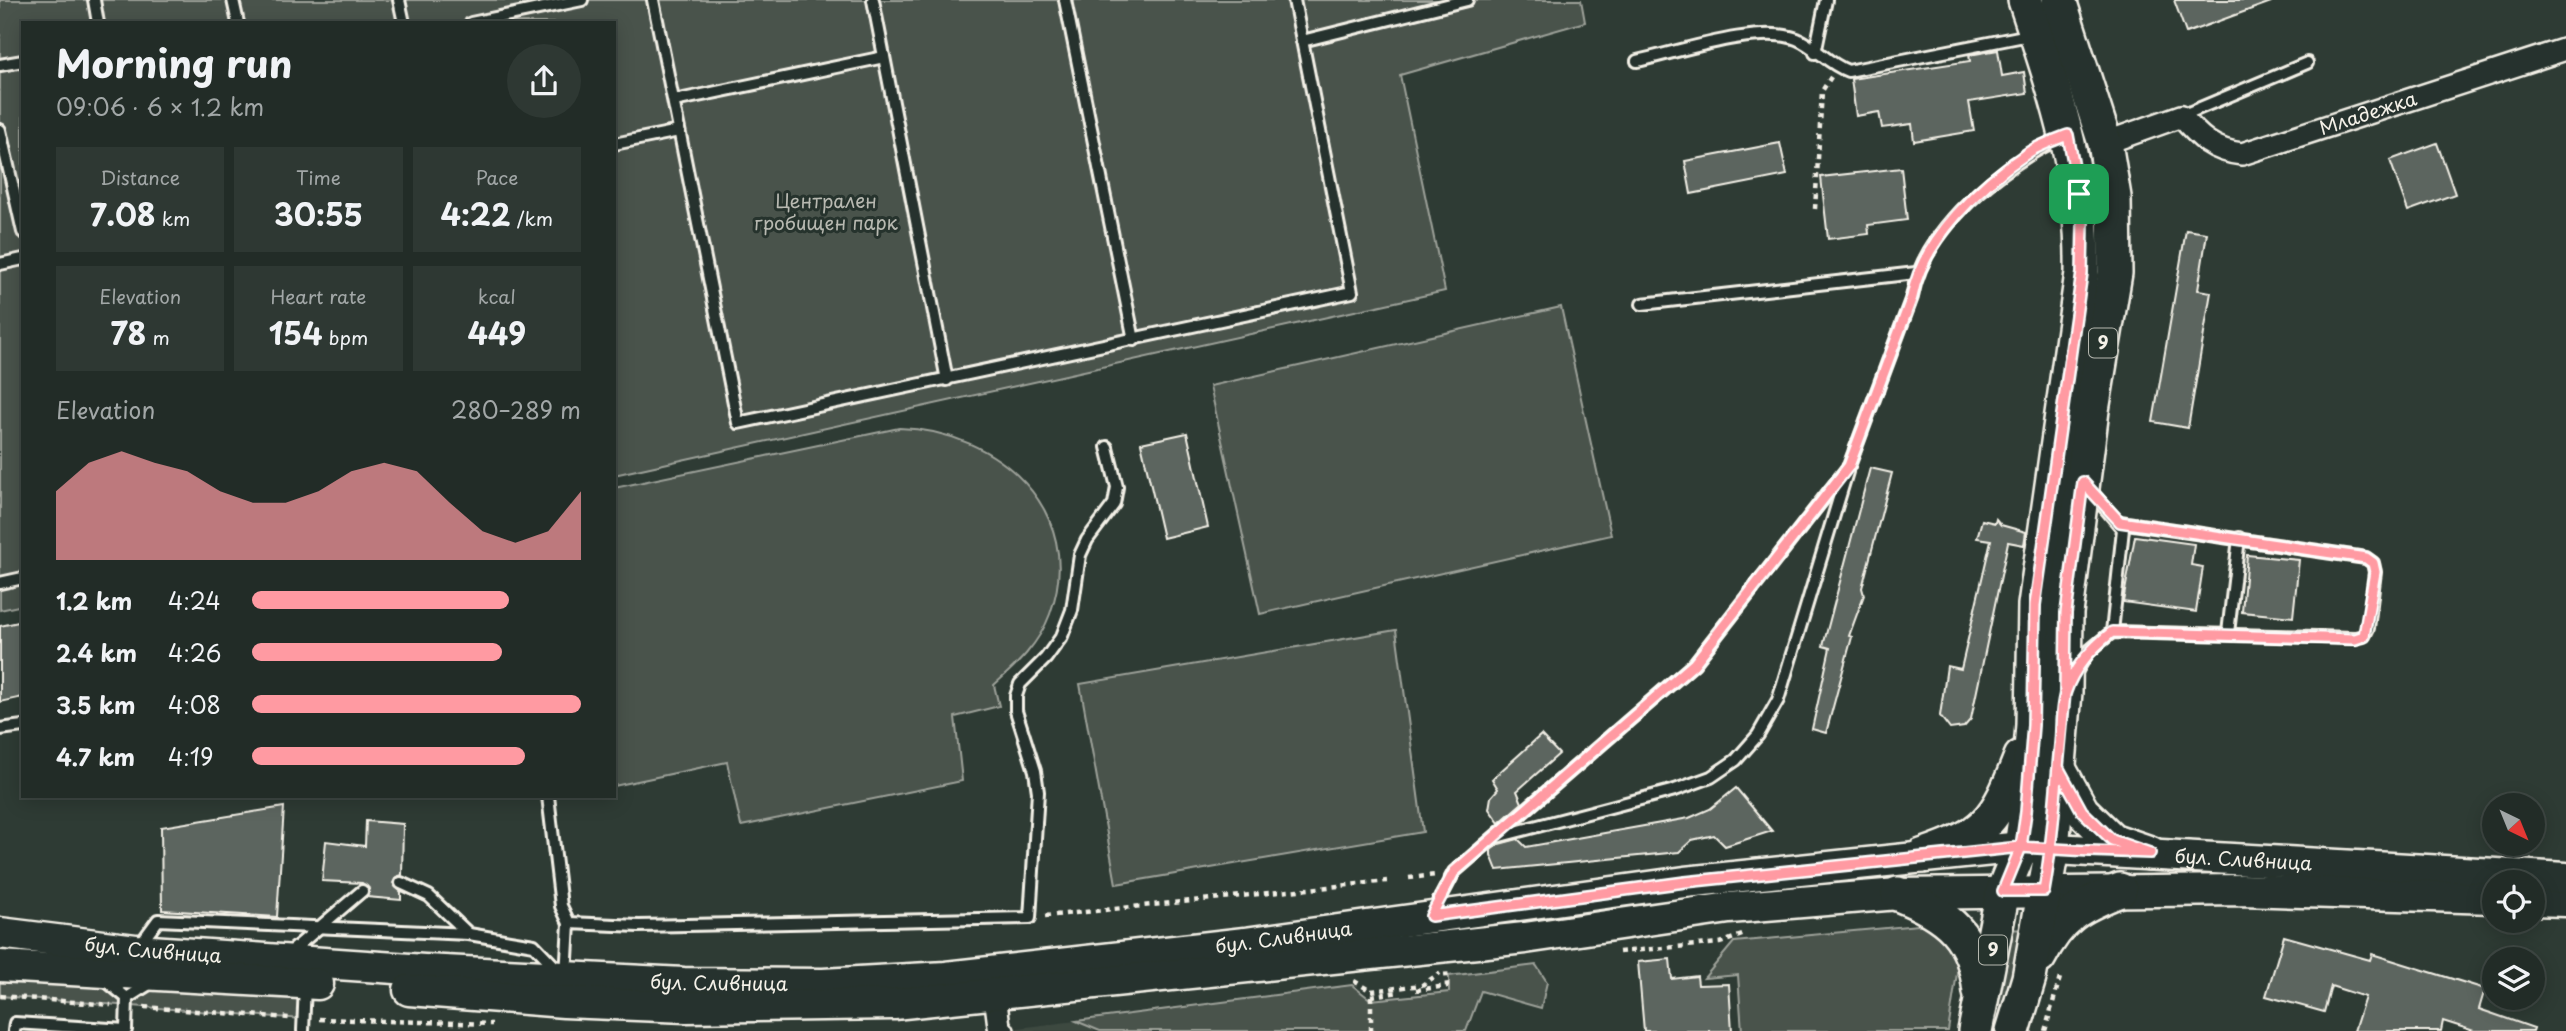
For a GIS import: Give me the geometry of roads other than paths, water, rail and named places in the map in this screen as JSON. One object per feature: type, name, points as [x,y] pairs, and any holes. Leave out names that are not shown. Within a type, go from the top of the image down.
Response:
[{"type":"main road","name":"9","points":[[2013,1031],[2029,978],[2044,891],[2036,848],[2033,725],[2035,605],[2082,273],[2083,223],[2068,135],[2025,0]]},
{"type":"main road","name":"9","points":[[1978,1020],[2003,891],[2036,848],[2058,767],[2065,692],[2066,613],[2115,273],[2114,197],[2105,143],[2059,0]]},
{"type":"main road","points":[[1922,856],[1963,842],[1990,819],[2011,782],[2033,725]]},
{"type":"main road","points":[[2058,767],[2082,811],[2112,840],[2150,853]]},
{"type":"main road","name":"бул. Сливница","points":[[0,933],[136,950],[565,978],[684,984],[886,982],[1245,943],[1685,882],[1922,856],[2036,848],[2566,878]]},
{"type":"main road","points":[[2029,978],[2057,926],[2086,904],[2120,890]]},
{"type":"main road","name":"бул. Сливница","points":[[0,966],[97,974],[305,983],[564,1002],[686,1007],[828,1006],[995,995],[1525,938],[1729,908],[1898,894],[2242,890],[2482,898]]},
{"type":"main road","points":[[1898,894],[1943,916],[1963,937],[1978,969],[1978,1020]]},
{"type":"main road","points":[[2545,900],[2566,901]]},
{"type":"street","name":"Младежка","points":[[2181,116],[2208,144],[2224,152],[2242,154],[2566,49]]},
{"type":"street","points":[[2105,143],[2181,116]]},
{"type":"street","points":[[995,995],[1000,1030]]},
{"type":"lane","points":[[94,0],[98,21]]},
{"type":"lane","points":[[233,0],[238,21]]},
{"type":"lane","points":[[399,0],[404,21]]},
{"type":"lane","points":[[481,21],[582,0]]},
{"type":"lane","points":[[653,0],[738,423],[1352,292],[1294,0]]},
{"type":"lane","points":[[873,0],[947,380]]},
{"type":"lane","points":[[1065,0],[1134,340]]},
{"type":"lane","points":[[1302,41],[1466,0]]},
{"type":"lane","points":[[1815,53],[1826,0]]},
{"type":"lane","points":[[1637,61],[1763,33],[1801,40],[1836,67],[1848,71],[2036,34]]},
{"type":"lane","points":[[674,102],[884,57]]},
{"type":"lane","points":[[0,65],[21,61]]},
{"type":"lane","points":[[2181,116],[2307,63]]},
{"type":"lane","points":[[0,130],[21,223]]},
{"type":"lane","points":[[616,144],[679,131]]},
{"type":"lane","points":[[1492,838],[1675,790],[1711,777],[1737,760],[1758,735],[1778,700],[1849,466],[1912,297],[1916,273],[1969,199],[2030,151],[2068,135]]},
{"type":"lane","points":[[0,264],[21,259]]},
{"type":"lane","points":[[1642,304],[1916,273]]},
{"type":"lane","points":[[569,923],[639,926],[1030,918],[1038,792],[1035,771],[1016,711],[1016,696],[1020,684],[1046,658],[1062,636],[1072,610],[1080,555],[1087,540],[1114,504],[1116,487],[1107,447]]},
{"type":"lane","points":[[1431,916],[1454,872],[1523,815],[1612,732],[1694,664],[1849,466]]},
{"type":"lane","points":[[2083,482],[2120,522],[2123,529],[2112,632]]},
{"type":"lane","points":[[2065,692],[2088,652],[2112,632],[2228,633],[2355,639],[2364,636],[2375,572],[2373,563],[2366,558],[2120,522]]},
{"type":"lane","points":[[2228,633],[2239,538]]},
{"type":"lane","points":[[0,583],[21,578]]},
{"type":"lane","points":[[0,729],[21,726]]},
{"type":"lane","points":[[548,798],[561,906],[569,923],[565,978]]},
{"type":"lane","points":[[401,883],[429,897],[469,934]]},
{"type":"lane","points":[[280,961],[362,891]]},
{"type":"lane","points":[[136,950],[158,920],[469,934],[534,945],[565,978]]},
{"type":"lane","points":[[14,1031],[15,1023],[126,1030],[126,1002],[97,974]]},
{"type":"lane","points":[[126,1002],[160,976]]},
{"type":"lane","points":[[303,1031],[305,983]]},
{"type":"park label","name":"Централен гробищен парк","points":[[826,212]]}]
